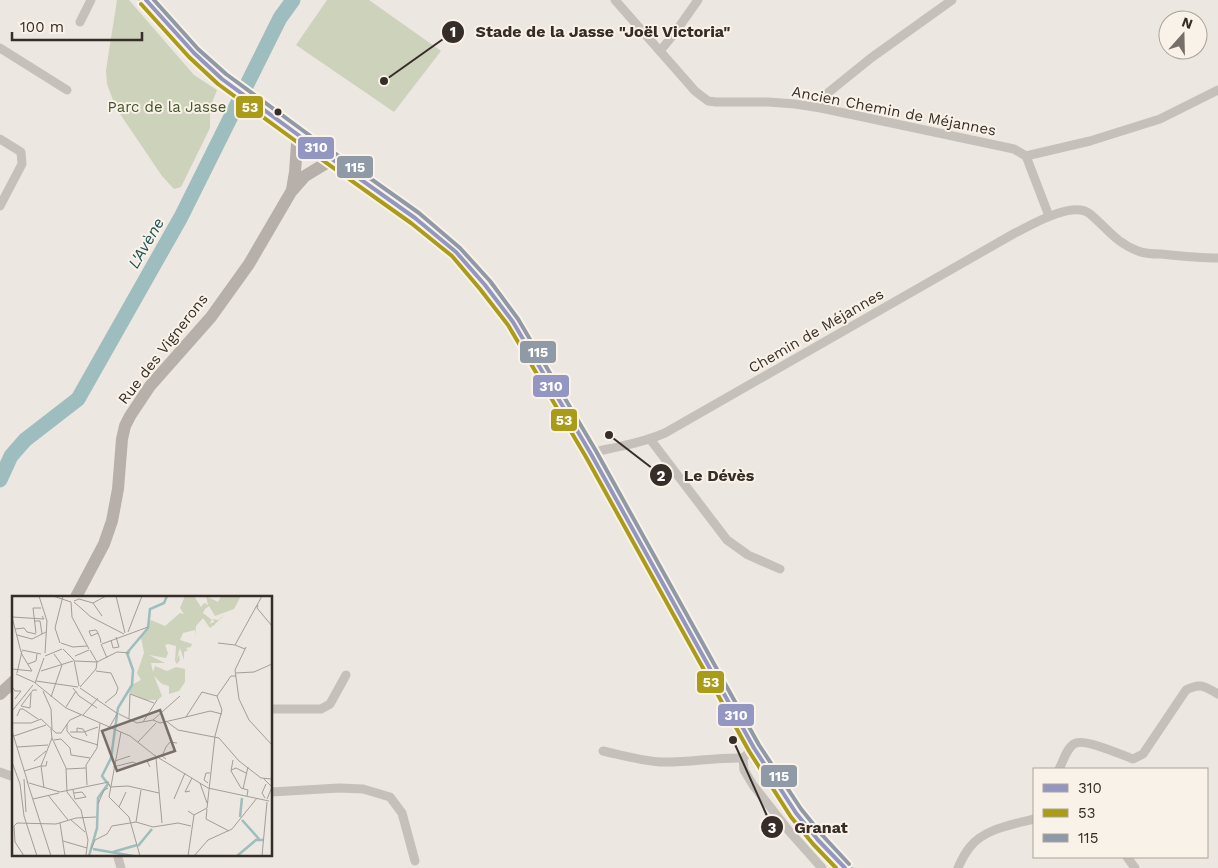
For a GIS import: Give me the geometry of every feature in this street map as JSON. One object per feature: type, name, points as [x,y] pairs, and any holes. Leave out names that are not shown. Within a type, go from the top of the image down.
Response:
[{"type":"main road","points":[[146,0],[194,53],[222,79],[415,218],[456,252],[485,285],[513,322],[591,454],[748,753],[818,840],[845,868]]},
{"type":"street","points":[[80,22],[90,0]]},
{"type":"street","name":"Ancien Chemin de Méjannes","points":[[615,0],[696,91],[708,100],[768,102],[821,108],[1014,149],[1026,156]]},
{"type":"street","points":[[660,51],[698,0]]},
{"type":"street","points":[[821,108],[824,96],[872,58],[952,0]]},
{"type":"street","points":[[0,48],[67,90]]},
{"type":"street","points":[[1049,216],[1026,156],[1090,141],[1160,119],[1218,90]]},
{"type":"street","name":"Rue des Vignerons","points":[[291,192],[297,144],[301,137]]},
{"type":"street","points":[[0,139],[21,152],[22,164],[0,206]]},
{"type":"street","name":"Rue des Vignerons","points":[[77,596],[99,553],[112,521],[118,489],[122,439],[130,416],[150,386],[211,317],[243,272],[291,192],[305,176],[333,159]]},
{"type":"street","name":"Chemin de Méjannes","points":[[591,454],[599,450],[650,439],[664,433],[1015,233],[1049,216],[1074,209],[1088,212],[1124,245],[1140,252],[1198,258],[1218,258]]},
{"type":"street","points":[[650,439],[727,540],[748,555],[780,569]]},
{"type":"street","points":[[272,709],[320,709],[330,704],[346,675]]},
{"type":"street","points":[[0,694],[12,683]]},
{"type":"street","points":[[1060,768],[1070,748],[1076,743],[1086,742],[1133,759],[1143,754],[1186,690],[1194,686],[1205,687],[1218,694]]},
{"type":"street","points":[[603,751],[659,762],[688,762],[748,753],[744,770],[753,785],[788,831],[820,867]]},
{"type":"street","points":[[0,772],[12,776]]},
{"type":"street","points":[[272,792],[339,788],[363,789],[390,797],[402,813],[415,861]]},
{"type":"street","points":[[958,868],[970,847],[989,832],[1033,819]]},
{"type":"green space","name":"Parc de la Jasse","points":[[117,0],[129,0],[194,75],[217,90],[210,108],[210,128],[181,187],[174,189],[162,176],[116,108],[107,84],[106,70]]},
{"type":"green space","points":[[327,0],[369,0],[441,51],[394,112],[296,45]]},
{"type":"waterway","name":"L'Avène","points":[[0,480],[11,456],[25,440],[78,399],[181,217],[280,18],[293,0]]},
{"type":"transit line","name":"310","points":[[146,0],[194,53],[222,79],[415,218],[456,252],[485,285],[513,322],[591,454],[754,748],[796,813],[818,840],[845,868]]},
{"type":"transit line","name":"115","points":[[154,0],[198,49],[226,74],[419,213],[460,248],[490,281],[518,319],[596,451],[759,745],[801,809],[849,864]]},
{"type":"transit line","name":"53","points":[[141,4],[189,57],[218,84],[411,223],[452,256],[480,289],[508,325],[586,457],[749,751],[791,817],[836,868]]},
{"type":"place","name":"Stade de la Jasse \"Joël Victoria\"","points":[[384,81]]},
{"type":"place","name":"Le Dévès","points":[[609,435]]},
{"type":"place","name":"Granat","points":[[733,740]]}]
